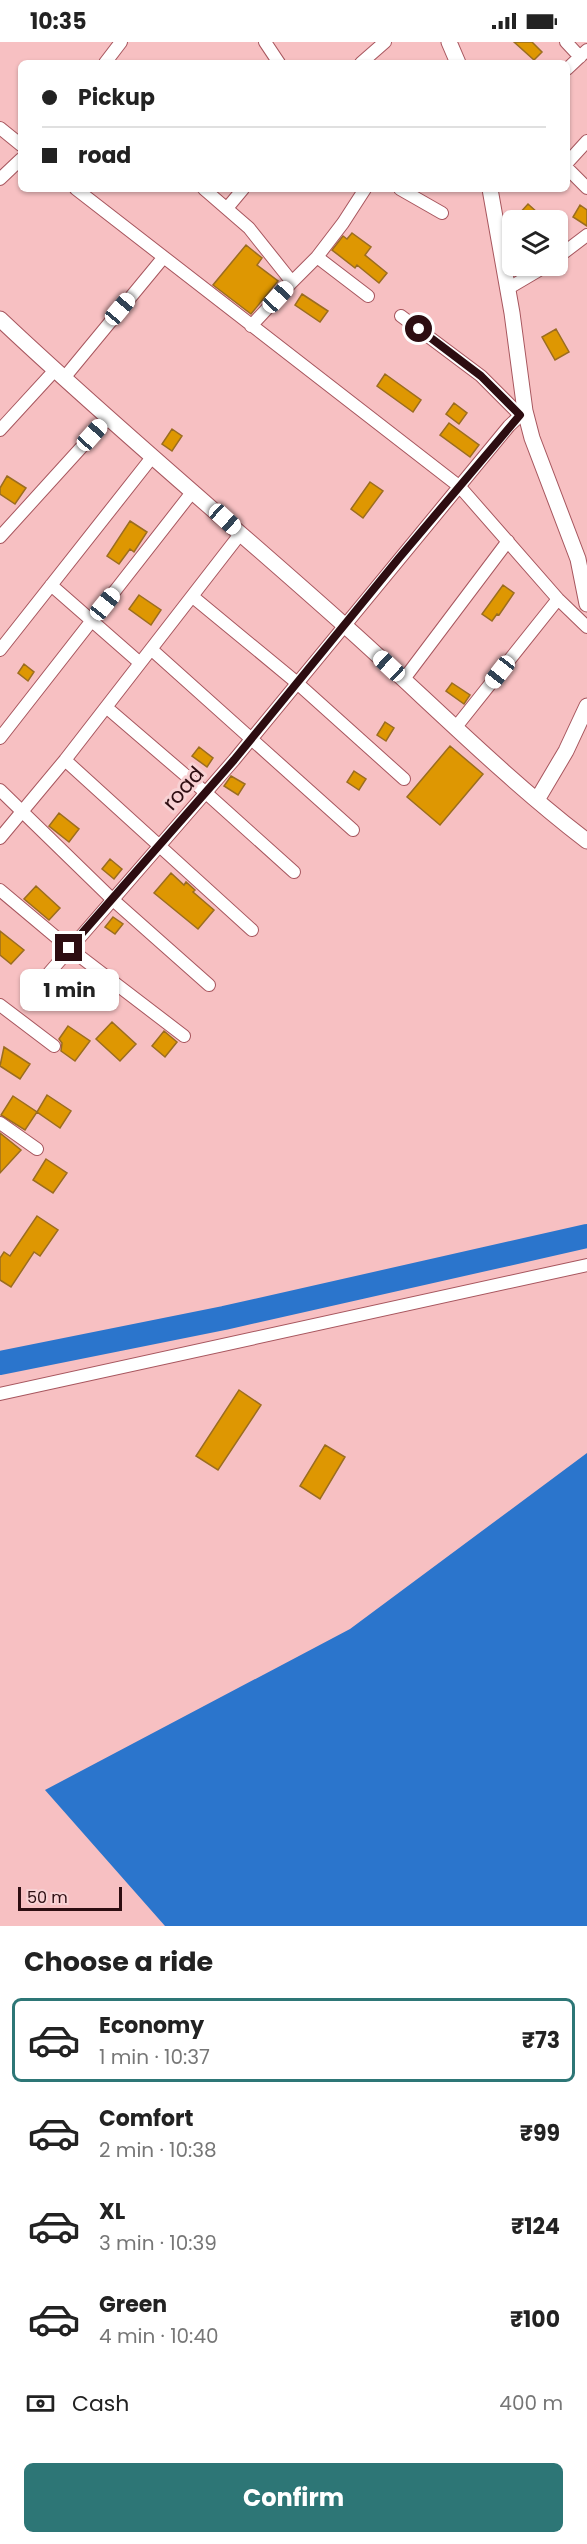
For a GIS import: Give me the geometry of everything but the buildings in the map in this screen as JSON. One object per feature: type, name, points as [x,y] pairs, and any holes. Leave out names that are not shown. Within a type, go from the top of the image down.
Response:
[{"type":"street","points":[[107,60],[121,42]]},
{"type":"street","points":[[265,42],[277,60]]},
{"type":"street","points":[[364,60],[385,42]]},
{"type":"street","points":[[449,42],[457,60]]},
{"type":"street","points":[[566,42],[583,53],[570,66]]},
{"type":"street","points":[[0,128],[18,143]]},
{"type":"street","points":[[570,160],[587,141]]},
{"type":"street","points":[[0,179],[18,162]]},
{"type":"street","points":[[570,171],[587,188]]},
{"type":"street","points":[[80,192],[460,487],[558,599],[587,627]]},
{"type":"street","points":[[208,192],[228,207],[263,243],[292,282]]},
{"type":"street","points":[[228,207],[240,192]]},
{"type":"street","points":[[251,326],[317,257],[363,192]]},
{"type":"street","points":[[405,192],[442,213]]},
{"type":"street","points":[[491,192],[507,289],[522,413],[578,559],[587,604]]},
{"type":"street","points":[[568,249],[587,235]]},
{"type":"street","points":[[317,257],[368,296]]},
{"type":"street","points":[[0,430],[60,374],[163,258]]},
{"type":"street","points":[[507,289],[529,276]]},
{"type":"street","points":[[401,316],[481,376],[522,413]]},
{"type":"street","points":[[0,319],[537,800],[587,841]]},
{"type":"street","name":"road","points":[[48,973],[206,792],[522,413]]},
{"type":"street","points":[[0,537],[108,418]]},
{"type":"street","points":[[0,650],[153,456]]},
{"type":"street","points":[[0,738],[193,491]]},
{"type":"street","points":[[0,838],[194,597],[240,533]]},
{"type":"street","points":[[404,679],[508,541]]},
{"type":"street","points":[[51,585],[141,663]]},
{"type":"street","points":[[194,597],[296,682],[404,780]]},
{"type":"street","points":[[456,727],[558,599]]},
{"type":"street","points":[[151,649],[353,830]]},
{"type":"street","points":[[537,800],[566,751],[587,706]]},
{"type":"street","points":[[106,707],[206,792],[294,872]]},
{"type":"street","points":[[65,760],[252,930]]},
{"type":"street","points":[[0,790],[112,899],[209,985]]},
{"type":"street","points":[[0,890],[69,948],[184,1035]]},
{"type":"street","points":[[0,1005],[54,1046]]},
{"type":"street","points":[[0,1123],[37,1149]]},
{"type":"street","points":[[0,1394],[587,1265]]},
{"type":"water","points":[[587,1453],[587,1926],[165,1926],[45,1790],[350,1629]]},
{"type":"waterway","points":[[0,1363],[224,1318],[587,1236]]},
{"type":"route","points":[[69,948],[234,760],[296,682],[520,415],[481,376],[419,329]]}]
